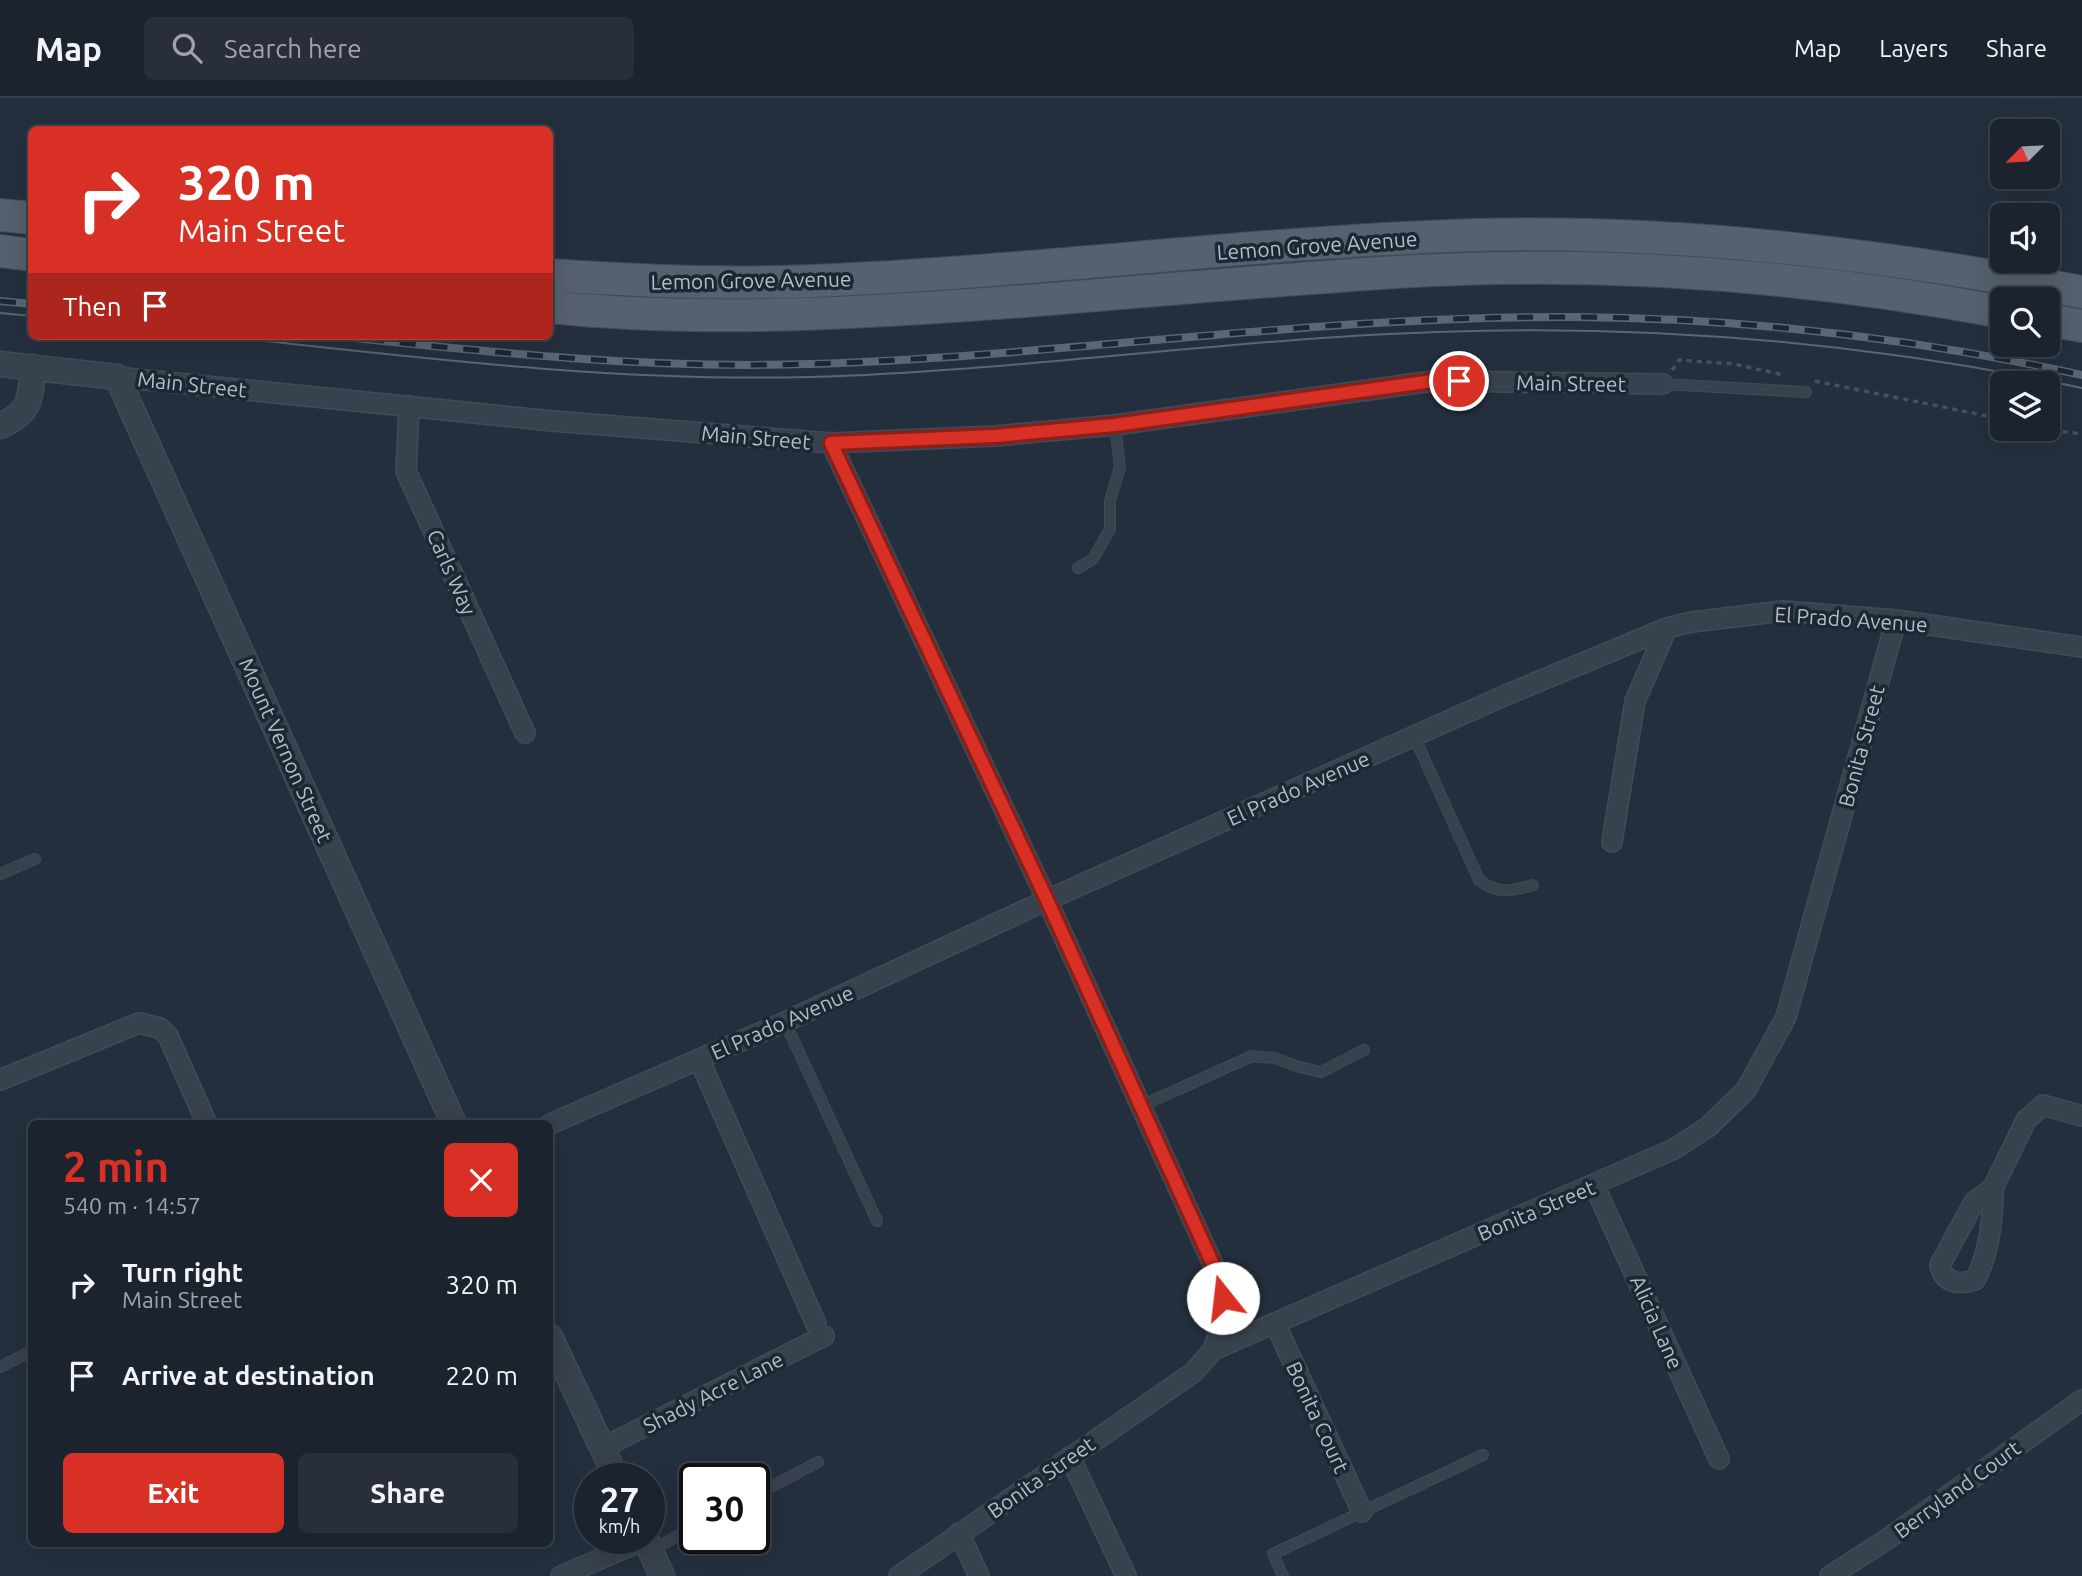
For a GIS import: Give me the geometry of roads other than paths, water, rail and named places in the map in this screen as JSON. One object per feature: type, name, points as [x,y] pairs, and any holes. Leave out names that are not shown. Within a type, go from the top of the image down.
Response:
[{"type":"main road","points":[[0,215],[28,218]]},
{"type":"main road","name":"Lemon Grove Avenue","points":[[553,275],[677,283],[808,282],[1033,267],[1359,240],[1479,235],[1581,235],[1727,241],[1838,252],[2082,292]]},
{"type":"main road","points":[[0,251],[28,254]]},
{"type":"main road","points":[[1033,267],[1038,300]]},
{"type":"main road","name":"Lemon Grove Avenue","points":[[553,307],[618,314],[734,316],[920,309],[1399,272],[1499,269],[1712,275],[1919,296],[1990,309]]},
{"type":"main road","points":[[2004,287],[2005,278]]},
{"type":"main road","points":[[2060,322],[2082,326]]},
{"type":"street","name":"Main Street","points":[[0,364],[553,421],[831,443],[995,436],[1115,425],[1433,381],[1663,384]]},
{"type":"street","points":[[0,426],[17,419],[23,411],[30,397],[33,367]]},
{"type":"street","name":"Mount Vernon Street","points":[[117,377],[452,1120]]},
{"type":"street","name":"Carls Way","points":[[409,406],[406,471],[525,733]]},
{"type":"street","points":[[831,443],[1047,900],[1221,1282],[1225,1315],[1213,1350]]},
{"type":"street","name":"El Prado Avenue","points":[[553,1123],[785,1022],[1047,900],[1414,736],[1667,628],[1692,622],[1783,611],[1896,620],[2082,647]]},
{"type":"street","name":"Bonita Street","points":[[899,1576],[1194,1372],[1213,1350],[1674,1149],[1707,1127],[1746,1090],[1786,1017],[1896,620]]},
{"type":"street","points":[[1612,842],[1634,701],[1667,628]]},
{"type":"street","points":[[0,1080],[139,1023],[160,1028],[168,1036],[205,1120]]},
{"type":"street","name":"Shady Acre Lane","points":[[602,1448],[820,1330],[699,1059]]},
{"type":"street","points":[[1993,1188],[2026,1120],[2043,1105],[2082,1116]]},
{"type":"street","name":"Alicia Lane","points":[[1594,1185],[1719,1459]]},
{"type":"street","name":"Bonita Court","points":[[1275,1323],[1362,1512]]},
{"type":"street","points":[[553,1343],[609,1463]]},
{"type":"street","name":"Berryland Court","points":[[1830,1576],[1886,1540],[2082,1400]]},
{"type":"street","points":[[1070,1457],[1126,1576]]},
{"type":"street","points":[[960,1533],[979,1576]]},
{"type":"street","points":[[561,1576],[618,1554]]},
{"type":"street","points":[[652,1554],[663,1576]]},
{"type":"lane","name":"Main Street","points":[[1663,384],[1806,392]]},
{"type":"lane","points":[[1078,568],[1093,559],[1110,529],[1110,501],[1120,467],[1115,425]]},
{"type":"lane","points":[[1414,736],[1479,880],[1490,888],[1511,891],[1533,885]]},
{"type":"lane","points":[[0,874],[34,859]]},
{"type":"lane","points":[[785,1022],[877,1221]]},
{"type":"lane","points":[[1141,1107],[1252,1056],[1275,1058],[1321,1072],[1364,1050]]},
{"type":"lane","points":[[0,1367],[28,1353]]},
{"type":"lane","points":[[1283,1576],[1273,1554],[1483,1455]]},
{"type":"lane","points":[[770,1488],[818,1462]]},
{"type":"tram line","points":[[0,313],[28,316]]},
{"type":"tram line","points":[[256,340],[587,372],[735,378],[888,374],[1359,336],[1518,330],[1600,331],[1681,334],[1842,348],[2002,372],[2082,388]]},
{"type":"railway","points":[[0,301],[28,304]]},
{"type":"railway","points":[[375,340],[632,362],[810,364],[1002,353],[1383,322],[1479,318],[1639,318],[1766,326],[1894,341],[2082,375]]}]
